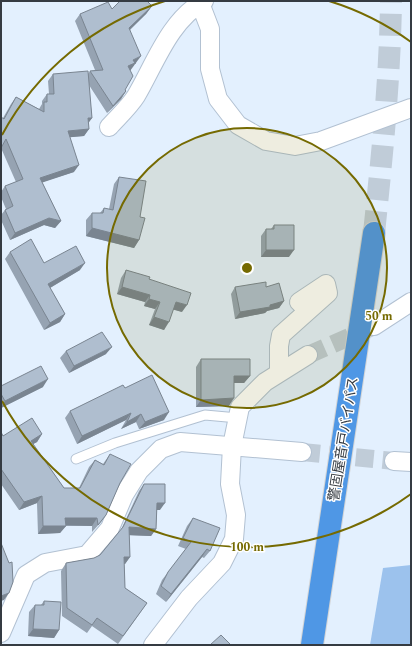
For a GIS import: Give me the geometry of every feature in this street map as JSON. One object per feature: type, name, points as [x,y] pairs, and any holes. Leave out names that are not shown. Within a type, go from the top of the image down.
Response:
[{"type":"highway","name":"警固屋音戸バイパス","points":[[312,645],[374,233]]},
{"type":"street","points":[[109,126],[135,98],[169,36],[202,2],[210,29],[210,69],[218,99],[238,125],[266,141],[295,146],[322,141],[411,108]]},
{"type":"street","points":[[279,372],[278,346],[281,335],[328,293],[326,284],[299,302]]},
{"type":"street","points":[[374,326],[411,302]]},
{"type":"street","points":[[153,645],[188,598],[222,563],[234,539],[236,515],[230,484],[232,446],[240,407],[265,382],[308,355]]},
{"type":"street","points":[[1,634],[26,575],[45,563],[87,555],[110,528],[124,495],[139,471],[161,449],[180,442],[302,452]]},
{"type":"lane","points":[[76,459],[115,443],[205,415],[238,418]]},
{"type":"shaded area","points":[[411,565],[411,645],[370,645],[383,568]]},
{"type":"building","points":[[120,1],[147,1],[152,6],[129,28],[141,56],[133,60],[135,63],[128,66],[133,76],[125,90],[126,91],[113,106],[90,71],[103,70],[80,14],[108,2],[112,9]]},
{"type":"building","points":[[88,71],[92,118],[88,118],[89,129],[68,131],[79,165],[40,178],[61,221],[49,218],[15,233],[5,210],[13,206],[5,186],[23,179],[6,139],[1,148],[1,117],[4,119],[16,97],[44,112],[44,102],[47,102],[47,94],[54,94],[53,74]]},
{"type":"building","points":[[119,177],[146,181],[140,217],[145,218],[139,240],[92,228],[92,213],[103,213],[104,208],[113,210]]},
{"type":"building","points":[[274,225],[294,225],[294,250],[266,250],[266,229],[274,229]]},
{"type":"building","points":[[31,239],[44,263],[76,246],[85,263],[48,284],[65,314],[50,323],[10,252]]},
{"type":"building","points":[[126,270],[150,277],[149,279],[191,293],[187,305],[176,302],[169,322],[154,317],[160,302],[149,299],[150,295],[122,287]]},
{"type":"building","points":[[266,282],[266,287],[279,283],[284,301],[270,305],[270,307],[240,312],[235,287]]},
{"type":"building","points":[[102,332],[112,347],[74,366],[66,351]]},
{"type":"building","points":[[201,359],[250,359],[250,376],[234,376],[234,398],[201,400]]},
{"type":"building","points":[[41,366],[48,379],[5,401],[1,394],[1,386]]},
{"type":"building","points":[[152,375],[169,412],[145,422],[141,414],[127,422],[131,413],[82,436],[70,411],[123,385],[125,388]]},
{"type":"building","points":[[32,418],[42,434],[31,441],[64,488],[80,488],[95,460],[104,465],[110,454],[131,464],[120,483],[106,515],[98,525],[97,518],[65,518],[66,526],[43,526],[42,496],[24,502],[1,469],[1,432],[3,436]]},
{"type":"building","points":[[144,484],[165,484],[165,503],[157,503],[156,529],[129,527],[130,557],[124,557],[125,588],[147,603],[123,636],[97,618],[92,625],[67,608],[66,563],[94,558],[100,555],[123,527]]},
{"type":"building","points":[[193,518],[220,528],[210,551],[207,549],[171,594],[161,586],[168,572],[191,542],[183,538]]},
{"type":"building","points":[[1,543],[9,563],[12,562],[13,582],[9,593],[1,596]]},
{"type":"building","points":[[44,601],[61,602],[59,630],[33,629],[35,605],[44,605]]},
{"type":"building","points":[[221,635],[231,645],[210,645]]},
{"type":"tunnel","points":[[374,233],[383,146],[391,1]]},
{"type":"tunnel","points":[[308,355],[370,328]]},
{"type":"tunnel","points":[[302,452],[394,461]]}]
